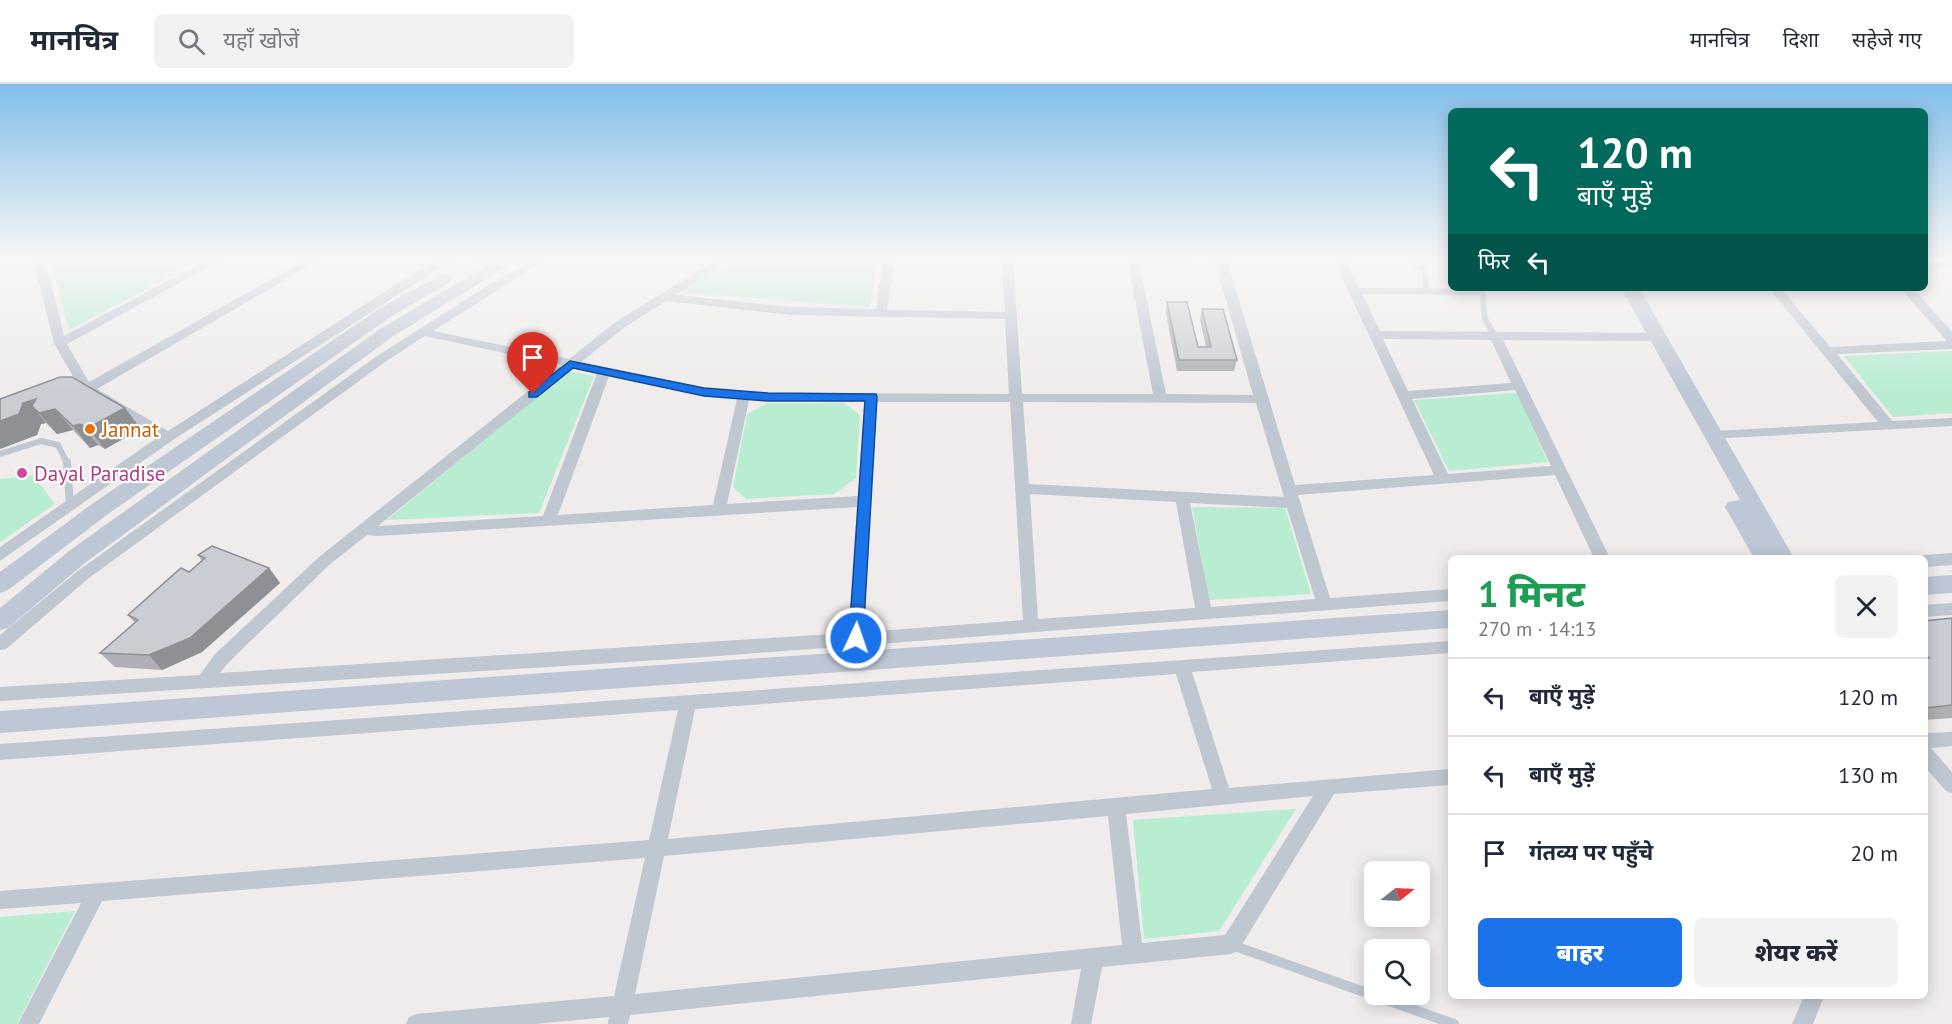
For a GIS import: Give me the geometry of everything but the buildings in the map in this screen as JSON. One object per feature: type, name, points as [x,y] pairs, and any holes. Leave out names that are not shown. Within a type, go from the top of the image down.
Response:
[{"type":"street","points":[[50,302],[60,343],[87,389],[168,437]]},
{"type":"street","points":[[60,343],[137,302]]},
{"type":"street","points":[[54,400],[87,389],[240,302]]},
{"type":"street","points":[[0,555],[168,437],[376,302]]},
{"type":"street","points":[[0,584],[100,509],[403,302]]},
{"type":"street","points":[[0,621],[77,557],[376,340],[435,302]]},
{"type":"street","points":[[0,644],[84,574],[381,359],[472,302]]},
{"type":"street","points":[[205,681],[221,659],[324,561],[621,324],[656,302]]},
{"type":"street","points":[[707,302],[789,311],[1011,316]]},
{"type":"street","points":[[881,313],[883,302]]},
{"type":"street","points":[[1010,302],[1031,626]]},
{"type":"street","points":[[1141,302],[1160,398]]},
{"type":"street","points":[[1233,302],[1324,604]]},
{"type":"street","points":[[1359,302],[1443,479]]},
{"type":"street","points":[[1625,302],[1714,436],[1781,555]]},
{"type":"street","points":[[1636,302],[1650,337],[1763,555]]},
{"type":"street","points":[[1786,302],[1889,426]]},
{"type":"street","points":[[1919,302],[1952,339]]},
{"type":"street","points":[[423,332],[704,392],[744,395],[871,397],[1261,399]]},
{"type":"street","points":[[1374,335],[1650,337]]},
{"type":"street","points":[[1495,336],[1601,555]]},
{"type":"street","points":[[1827,351],[1952,345]]},
{"type":"street","points":[[548,521],[604,371]]},
{"type":"street","points":[[1404,396],[1519,387]]},
{"type":"street","points":[[719,510],[744,395]]},
{"type":"street","points":[[856,638],[871,397]]},
{"type":"street","points":[[1714,436],[1952,422]]},
{"type":"street","points":[[1022,489],[1182,498],[1290,497],[1443,479],[1560,470]]},
{"type":"street","points":[[1182,498],[1204,613]]},
{"type":"street","points":[[364,529],[378,531],[865,501]]},
{"type":"street","points":[[1928,561],[1952,560]]},
{"type":"street","points":[[1928,586],[1952,584]]},
{"type":"street","points":[[0,694],[856,638],[1448,595]]},
{"type":"street","points":[[1928,611],[1952,609]]},
{"type":"street","points":[[0,722],[1448,620]]},
{"type":"street","points":[[0,752],[1448,647]]},
{"type":"street","points":[[1182,668],[1223,796]]},
{"type":"street","points":[[619,1015],[688,703]]},
{"type":"street","points":[[1928,741],[1952,739]]},
{"type":"street","points":[[1928,758],[1952,786]]},
{"type":"street","points":[[0,900],[656,848],[1448,777]]},
{"type":"street","points":[[416,1024],[619,1015],[1231,944],[1329,786]]},
{"type":"street","points":[[1116,807],[1133,954]]},
{"type":"street","points":[[28,1024],[96,893]]},
{"type":"street","points":[[1081,1024],[1093,959]]},
{"type":"street","points":[[1802,1024],[1813,999]]},
{"type":"lane","points":[[1483,302],[1485,319],[1495,336]]},
{"type":"lane","points":[[0,454],[41,441],[58,445],[67,459],[70,504]]},
{"type":"lane","points":[[1231,944],[1454,1024]]},
{"type":"green space","points":[[62,302],[122,302],[69,330]]},
{"type":"green space","points":[[805,302],[871,302],[870,307]]},
{"type":"green space","points":[[1952,351],[1952,413],[1893,417],[1844,356]]},
{"type":"green space","points":[[569,371],[594,376],[539,513],[387,520]]},
{"type":"green space","points":[[1517,393],[1548,462],[1449,471],[1414,400]]},
{"type":"green space","points":[[767,403],[844,403],[860,415],[856,478],[834,494],[746,499],[733,487],[747,414]]},
{"type":"green space","points":[[33,475],[55,504],[0,542],[0,479]]},
{"type":"green space","points":[[1192,507],[1285,508],[1311,594],[1209,600]]},
{"type":"green space","points":[[1296,809],[1219,931],[1144,939],[1133,820]]},
{"type":"green space","points":[[75,911],[17,1024],[0,1024],[0,917]]},
{"type":"place","name":"Jannat","points":[[90,429]]},
{"type":"place","name":"Dayal Paradise","points":[[22,473]]},
{"type":"route","points":[[533,394],[570,364],[704,392],[768,397],[871,397],[856,638]]}]
